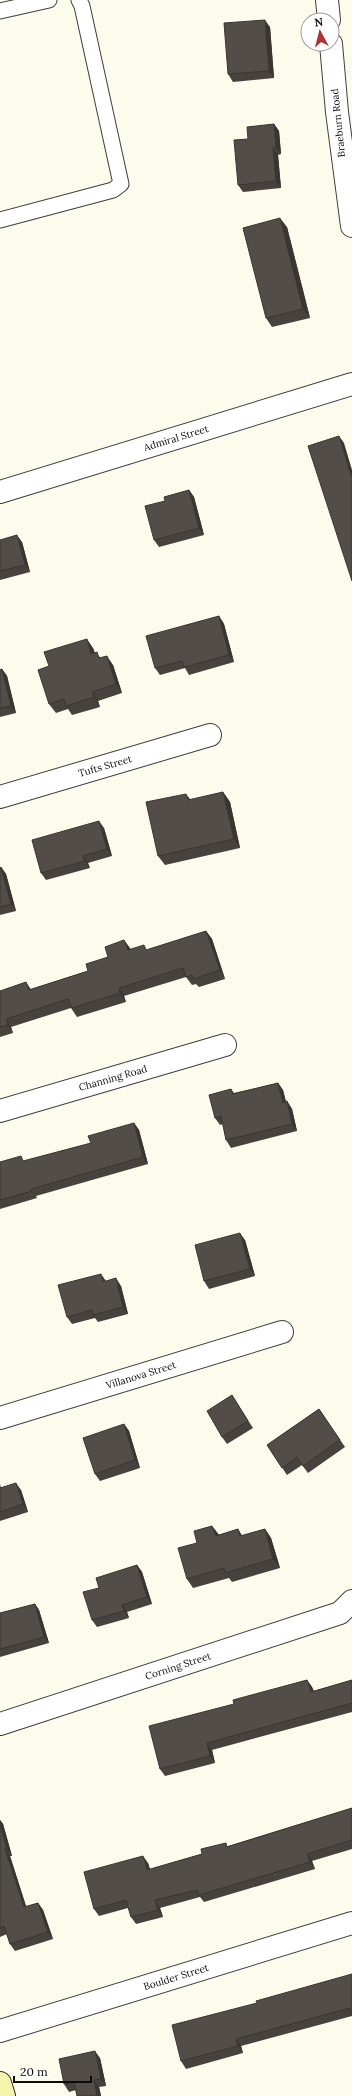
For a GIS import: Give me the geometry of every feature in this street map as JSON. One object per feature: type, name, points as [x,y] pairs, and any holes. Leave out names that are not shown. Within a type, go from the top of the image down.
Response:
[{"type":"main road","points":[[0,2083],[4,2096]]},
{"type":"street","points":[[327,0],[328,12]]},
{"type":"street","name":"Braeburn Road","points":[[332,52],[337,112],[352,226]]},
{"type":"street","name":"Admiral Street","points":[[0,492],[352,384]]},
{"type":"street","name":"Tufts Street","points":[[0,797],[210,735]]},
{"type":"street","name":"Channing Road","points":[[0,1111],[225,1045]]},
{"type":"street","name":"Villanova Street","points":[[0,1418],[282,1332]]},
{"type":"street","name":"Corning Street","points":[[0,1724],[340,1613],[352,1601]]},
{"type":"street","name":"Boulder Street","points":[[0,2031],[352,1923]]},
{"type":"lane","points":[[0,11],[49,0]]},
{"type":"lane","points":[[0,220],[113,190],[121,184],[82,6],[79,0]]},
{"type":"building","points":[[265,20],[269,71],[228,74],[224,23]]},
{"type":"building","points":[[274,124],[276,147],[273,148],[276,181],[238,185],[234,140],[248,139],[247,127]]},
{"type":"building","points":[[280,218],[303,309],[266,318],[243,228]]},
{"type":"building","points":[[339,436],[352,479],[352,581],[308,446]]},
{"type":"building","points":[[189,490],[199,528],[154,540],[145,506],[165,501],[164,497]]},
{"type":"building","points":[[17,535],[25,565],[0,571],[0,540]]},
{"type":"building","points":[[219,616],[229,655],[184,667],[182,661],[155,668],[146,636]]},
{"type":"building","points":[[87,639],[91,654],[97,652],[99,658],[107,656],[116,684],[92,692],[94,697],[66,706],[64,699],[49,704],[38,670],[49,666],[44,652]]},
{"type":"building","points":[[2,669],[11,706],[0,708],[0,670]]},
{"type":"building","points":[[223,792],[234,839],[158,856],[146,802],[186,794],[188,800]]},
{"type":"building","points":[[99,821],[107,849],[83,856],[85,861],[41,873],[32,840]]},
{"type":"building","points":[[1,867],[11,904],[0,907],[0,868]]},
{"type":"building","points":[[206,931],[220,970],[193,979],[192,975],[186,977],[183,968],[119,988],[120,993],[72,1008],[68,999],[6,1019],[8,1025],[0,1027],[0,991],[26,982],[29,990],[88,971],[86,964],[108,957],[105,947],[124,940],[128,950],[144,945],[146,950]]},
{"type":"building","points":[[278,1083],[283,1103],[287,1101],[292,1124],[226,1140],[221,1116],[215,1118],[209,1095],[231,1089],[233,1094]]},
{"type":"building","points":[[134,1123],[143,1157],[31,1189],[32,1191],[0,1200],[0,1162],[21,1156],[23,1161],[91,1143],[88,1136]]},
{"type":"building","points":[[240,1233],[250,1269],[204,1281],[195,1245]]},
{"type":"building","points":[[101,1274],[103,1282],[116,1278],[123,1307],[93,1315],[92,1310],[67,1317],[58,1285]]},
{"type":"building","points":[[232,1395],[248,1421],[222,1437],[207,1411]]},
{"type":"building","points":[[319,1409],[340,1440],[303,1466],[297,1457],[282,1468],[267,1445]]},
{"type":"building","points":[[124,1424],[135,1460],[95,1474],[83,1438]]},
{"type":"building","points":[[16,1483],[23,1504],[0,1512],[0,1488]]},
{"type":"building","points":[[212,1526],[216,1536],[238,1529],[240,1536],[265,1529],[273,1559],[225,1573],[224,1568],[187,1579],[178,1548],[197,1543],[194,1531]]},
{"type":"building","points":[[137,1565],[147,1597],[122,1605],[124,1611],[92,1620],[83,1592],[99,1588],[96,1578]]},
{"type":"building","points":[[35,1604],[44,1637],[0,1649],[0,1613]]},
{"type":"building","points":[[307,1680],[311,1692],[352,1680],[352,1703],[207,1743],[210,1756],[160,1769],[149,1726],[234,1704],[233,1700]]},
{"type":"building","points":[[352,1808],[352,1840],[307,1854],[310,1862],[199,1895],[197,1890],[155,1900],[158,1910],[131,1917],[126,1900],[94,1909],[84,1872],[143,1856],[147,1870],[202,1854],[201,1849],[226,1843],[227,1847]]},
{"type":"building","points":[[0,1825],[7,1849],[5,1849],[24,1907],[38,1903],[48,1932],[10,1944],[4,1926],[0,1928]]},
{"type":"building","points":[[352,1974],[352,2015],[350,2008],[236,2039],[238,2046],[181,2061],[172,2025],[257,2003],[256,2001]]},
{"type":"building","points":[[95,2051],[101,2079],[94,2080],[97,2096],[77,2096],[74,2082],[64,2084],[59,2059]]}]
